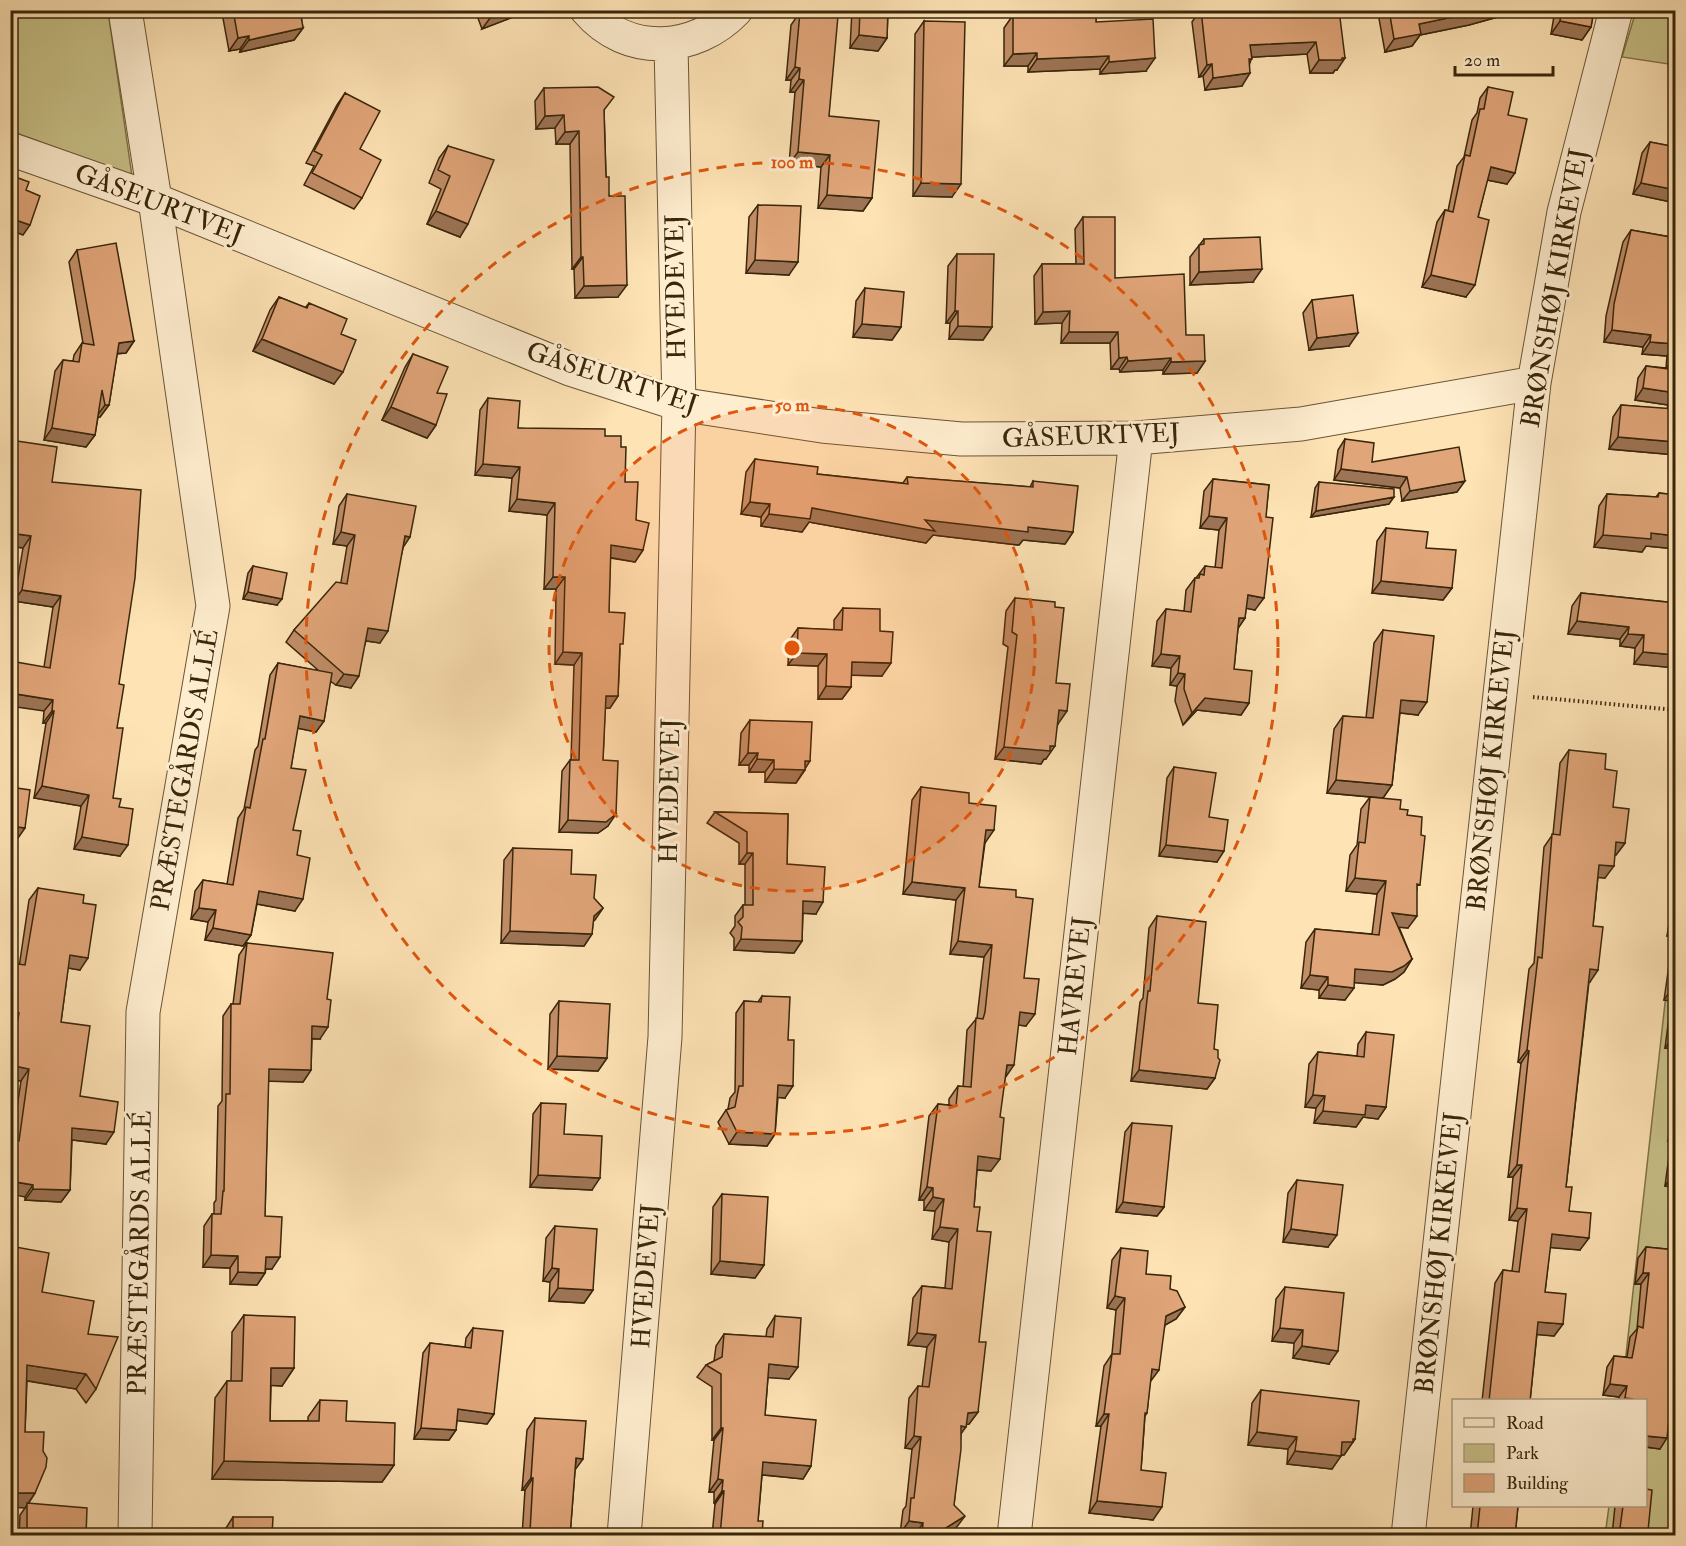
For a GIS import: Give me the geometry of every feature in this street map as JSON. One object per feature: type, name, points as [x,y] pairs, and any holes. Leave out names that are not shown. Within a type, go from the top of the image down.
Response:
[{"type":"street","name":"PRÆSTEGÅRDS ALLÉ","points":[[125,10],[155,200],[213,606],[143,1012],[135,1536]]},
{"type":"street","points":[[587,10],[598,24],[633,41],[671,45],[706,34],[736,10]]},
{"type":"street","name":"BRØNSHØJ KIRKEVEJ","points":[[1408,1536],[1534,383],[1564,212],[1616,10]]},
{"type":"street","name":"HVEDEVEJ","points":[[624,1536],[665,1037],[679,404],[671,45]]},
{"type":"street","name":"GÅSEURTVEJ","points":[[10,149],[155,200],[570,369],[679,404],[822,426],[961,439],[1136,438],[1302,424],[1534,383]]},
{"type":"street","name":"HAVREVEJ","points":[[1014,1536],[1136,438]]},
{"type":"path","points":[[1500,694],[1676,710]]},
{"type":"green space","points":[[10,11],[108,11],[132,176],[11,131]]},
{"type":"green space","points":[[1636,11],[1675,11],[1675,65],[1622,57]]},
{"type":"green space","points":[[1675,913],[1675,1535],[1605,1536],[1609,1507],[1647,1507],[1647,1399],[1621,1399]]},
{"type":"building","points":[[233,10],[300,10],[303,28],[249,40],[249,36],[238,38]]},
{"type":"building","points":[[487,10],[508,10],[490,18]]},
{"type":"building","points":[[860,10],[888,10],[887,38],[859,35]]},
{"type":"building","points":[[1066,10],[1096,10],[1096,22],[1153,19],[1155,58],[1109,62],[1109,56],[1037,59],[1037,53],[1013,54],[1013,15],[1066,14]]},
{"type":"building","points":[[1201,10],[1339,10],[1345,58],[1319,60],[1316,42],[1250,45],[1252,59],[1249,59],[1250,73],[1213,78],[1212,64],[1207,65]]},
{"type":"building","points":[[1389,10],[1486,10],[1419,24],[1421,34],[1394,39]]},
{"type":"building","points":[[1562,10],[1594,10],[1591,27],[1560,21]]},
{"type":"building","points":[[800,12],[838,16],[829,116],[879,121],[872,198],[827,195],[830,155],[798,152],[804,80],[799,79],[800,68],[795,67]]},
{"type":"building","points":[[924,21],[965,22],[961,184],[921,183]]},
{"type":"building","points":[[598,87],[614,97],[604,110],[606,177],[609,177],[609,196],[625,196],[627,285],[584,286],[583,257],[581,257],[579,131],[565,132],[564,115],[545,116],[544,88]]},
{"type":"building","points":[[1488,87],[1513,92],[1508,115],[1527,119],[1515,173],[1491,167],[1478,217],[1489,220],[1475,285],[1431,275],[1445,210],[1453,212],[1465,155],[1470,156],[1480,109],[1484,109]]},
{"type":"building","points":[[345,93],[380,111],[360,149],[381,160],[362,198],[312,173],[322,155],[314,151]]},
{"type":"building","points":[[1650,142],[1676,147],[1676,190],[1641,183]]},
{"type":"building","points":[[448,146],[494,160],[468,224],[436,211],[450,176],[438,170]]},
{"type":"building","points":[[10,175],[29,182],[26,190],[40,196],[30,225],[10,218]]},
{"type":"building","points":[[758,205],[801,206],[798,262],[755,260]]},
{"type":"building","points":[[1083,217],[1115,217],[1115,278],[1184,274],[1186,335],[1204,335],[1205,361],[1171,362],[1171,358],[1128,361],[1127,357],[1119,358],[1118,332],[1069,332],[1070,311],[1043,312],[1042,264],[1084,264]]},
{"type":"building","points":[[1631,230],[1676,238],[1676,358],[1674,357],[1675,344],[1650,342],[1651,335],[1612,330],[1614,304]]},
{"type":"building","points":[[1260,237],[1262,269],[1199,272],[1199,245],[1204,244],[1204,239]]},
{"type":"building","points":[[116,243],[134,341],[119,343],[109,405],[105,405],[102,390],[95,435],[52,428],[63,360],[79,362],[82,343],[94,345],[77,250]]},
{"type":"building","points":[[957,254],[994,254],[992,327],[958,326],[958,311],[955,311]]},
{"type":"building","points":[[865,288],[904,292],[901,327],[862,324]]},
{"type":"building","points":[[1353,295],[1358,333],[1317,338],[1312,300]]},
{"type":"building","points":[[279,297],[307,308],[309,303],[347,319],[341,334],[356,340],[343,372],[262,339]]},
{"type":"building","points":[[413,354],[448,367],[437,393],[447,394],[436,425],[391,407]]},
{"type":"building","points":[[1646,366],[1676,370],[1676,393],[1643,388]]},
{"type":"building","points":[[488,398],[520,401],[518,428],[605,429],[605,436],[621,436],[621,447],[626,447],[625,482],[638,482],[636,520],[649,523],[643,550],[611,545],[609,612],[625,613],[623,644],[620,644],[618,696],[606,696],[603,760],[618,761],[616,814],[606,822],[568,820],[570,760],[579,760],[582,653],[563,652],[565,577],[553,577],[555,503],[517,499],[520,467],[483,464]]},
{"type":"building","points":[[1676,399],[1676,442],[1618,437],[1621,405],[1675,409]]},
{"type":"building","points":[[1345,439],[1374,443],[1372,462],[1459,447],[1465,481],[1410,491],[1407,477],[1341,469]]},
{"type":"building","points":[[10,440],[57,447],[52,482],[141,490],[135,578],[119,684],[124,685],[117,728],[123,728],[113,798],[121,799],[119,807],[133,809],[128,845],[82,837],[89,795],[42,786],[54,711],[52,711],[53,700],[10,693],[10,661],[50,668],[61,596],[22,590],[31,536],[10,533],[10,504],[15,476],[10,475]]},
{"type":"building","points":[[755,459],[818,467],[817,474],[908,484],[907,477],[1033,487],[1033,481],[1078,486],[1073,532],[1028,527],[1028,532],[925,520],[935,531],[812,508],[810,519],[769,514],[770,504],[750,502]]},
{"type":"building","points":[[1213,479],[1269,485],[1266,517],[1273,518],[1264,598],[1248,595],[1245,618],[1239,618],[1234,669],[1252,671],[1249,703],[1205,698],[1192,713],[1184,689],[1185,674],[1178,673],[1180,656],[1161,654],[1166,609],[1191,612],[1195,578],[1199,578],[1200,574],[1204,575],[1205,566],[1222,568],[1227,518],[1209,516]]},
{"type":"building","points":[[1319,482],[1394,489],[1394,497],[1316,511]]},
{"type":"building","points":[[1659,493],[1676,495],[1676,536],[1651,533],[1651,539],[1603,535],[1607,494],[1658,497]]},
{"type":"building","points":[[347,494],[416,506],[410,537],[405,536],[388,631],[368,628],[359,676],[344,674],[294,630],[336,582],[347,584],[355,535],[341,532]]},
{"type":"building","points":[[1386,528],[1428,532],[1426,548],[1456,550],[1452,588],[1381,581]]},
{"type":"building","points":[[253,566],[287,573],[282,599],[248,592]]},
{"type":"building","points":[[1581,593],[1676,603],[1676,655],[1643,652],[1644,635],[1628,634],[1629,627],[1577,621]]},
{"type":"building","points":[[1015,598],[1055,602],[1055,607],[1064,608],[1056,683],[1070,684],[1067,711],[1059,710],[1055,746],[1050,746],[1050,751],[1004,747],[1017,635],[1012,632]]},
{"type":"building","points":[[843,608],[880,609],[880,631],[893,632],[891,663],[852,662],[851,687],[826,686],[827,654],[797,653],[798,628],[842,630]]},
{"type":"building","points":[[1383,630],[1434,636],[1427,702],[1401,700],[1392,785],[1336,780],[1343,716],[1373,718]]},
{"type":"building","points":[[278,663],[332,673],[324,721],[300,716],[291,768],[306,770],[293,830],[301,831],[297,855],[310,858],[303,899],[259,891],[251,935],[213,928],[216,910],[199,908],[203,880],[233,885],[246,807],[250,808]]},
{"type":"building","points":[[750,720],[812,722],[810,761],[805,761],[805,770],[774,769],[774,760],[757,759],[758,753],[748,753]]},
{"type":"building","points":[[1569,750],[1606,754],[1605,769],[1617,771],[1613,807],[1629,809],[1625,843],[1616,842],[1614,866],[1599,865],[1593,926],[1603,927],[1598,970],[1590,969],[1566,1187],[1572,1187],[1569,1211],[1591,1213],[1589,1238],[1552,1234],[1545,1292],[1566,1294],[1563,1324],[1538,1322],[1530,1399],[1489,1399],[1503,1270],[1519,1272],[1527,1209],[1517,1208],[1522,1165],[1517,1165],[1529,1051],[1527,1050],[1538,957],[1542,958],[1552,834],[1560,835]]},
{"type":"building","points":[[1174,767],[1216,773],[1209,817],[1228,820],[1224,851],[1166,845]]},
{"type":"building","points":[[10,787],[30,790],[25,828],[10,826]]},
{"type":"building","points":[[921,787],[969,793],[969,803],[996,806],[994,830],[986,830],[979,887],[1016,890],[1016,897],[1033,899],[1024,978],[1039,979],[1035,1014],[1020,1012],[1014,1065],[1007,1065],[1000,1117],[1004,1118],[1000,1159],[978,1156],[974,1207],[980,1207],[977,1231],[991,1232],[979,1342],[986,1342],[978,1412],[968,1413],[966,1427],[961,1426],[961,1449],[954,1505],[965,1516],[933,1536],[922,1536],[923,1523],[909,1521],[921,1437],[914,1436],[918,1386],[929,1387],[936,1335],[917,1333],[922,1286],[952,1289],[958,1229],[940,1227],[944,1199],[933,1197],[933,1188],[927,1187],[938,1104],[956,1106],[958,1086],[971,1087],[976,1018],[983,1019],[985,1012],[992,945],[958,941],[965,888],[912,882]]},
{"type":"building","points":[[1370,797],[1401,800],[1400,809],[1408,810],[1407,815],[1422,817],[1421,835],[1425,836],[1420,885],[1417,884],[1417,916],[1392,913],[1412,959],[1392,972],[1355,969],[1354,988],[1328,985],[1328,977],[1310,975],[1315,929],[1379,935],[1386,881],[1355,878],[1359,842],[1365,843]]},
{"type":"building","points":[[715,812],[788,814],[787,864],[825,867],[823,902],[803,901],[802,941],[741,939],[742,927],[738,922],[743,917],[743,905],[753,905],[753,853],[747,853],[747,832]]},
{"type":"building","points":[[513,848],[572,850],[571,874],[596,875],[594,898],[603,908],[594,916],[592,934],[510,931]]},
{"type":"building","points":[[38,888],[84,895],[83,903],[96,905],[88,958],[70,955],[61,1022],[90,1026],[80,1096],[118,1102],[114,1132],[72,1128],[70,1190],[33,1189],[33,1185],[10,1181],[10,1140],[19,1141],[29,1069],[10,1065],[19,1013],[10,1012],[10,963],[25,965]]},
{"type":"building","points":[[1157,916],[1206,922],[1198,1003],[1218,1005],[1214,1049],[1218,1050],[1220,1060],[1215,1078],[1139,1070]]},
{"type":"building","points":[[247,943],[333,953],[327,999],[331,1000],[328,1027],[312,1026],[311,1070],[269,1069],[265,1216],[282,1217],[280,1257],[266,1257],[265,1273],[238,1272],[238,1256],[211,1255],[212,1214],[221,1214],[224,1191],[226,1094],[230,1094],[231,1004],[240,1004]]},
{"type":"building","points":[[1676,966],[1676,988],[1672,988]]},
{"type":"building","points":[[762,996],[790,997],[788,1040],[794,1040],[793,1086],[778,1085],[775,1134],[737,1132],[726,1110],[735,1107],[739,1086],[743,1086],[744,1001],[761,1002]]},
{"type":"building","points":[[559,1001],[610,1004],[607,1058],[557,1056]]},
{"type":"building","points":[[1676,1019],[1676,1036],[1673,1036]]},
{"type":"building","points":[[1366,1032],[1394,1035],[1386,1107],[1366,1105],[1365,1115],[1323,1111],[1325,1096],[1313,1095],[1318,1052],[1364,1057]]},
{"type":"building","points":[[541,1103],[566,1104],[564,1134],[602,1136],[600,1178],[538,1175]]},
{"type":"building","points":[[1132,1123],[1172,1126],[1164,1207],[1123,1202]]},
{"type":"building","points":[[1676,1156],[1676,1175],[1673,1174]]},
{"type":"building","points":[[1297,1180],[1343,1185],[1337,1235],[1291,1229]]},
{"type":"building","points":[[722,1194],[768,1197],[764,1265],[720,1261]]},
{"type":"building","points":[[555,1226],[597,1229],[593,1290],[558,1288],[559,1269],[552,1268]]},
{"type":"building","points":[[10,1246],[49,1253],[42,1292],[94,1301],[88,1334],[118,1337],[96,1389],[86,1374],[27,1365],[25,1432],[44,1432],[43,1451],[47,1458],[46,1467],[35,1493],[10,1493]]},
{"type":"building","points":[[1646,1247],[1676,1250],[1676,1394],[1672,1393],[1667,1438],[1647,1436],[1647,1399],[1625,1398],[1627,1386],[1610,1384],[1614,1356],[1632,1358],[1638,1326],[1643,1328],[1649,1273],[1643,1273]]},
{"type":"building","points":[[1121,1248],[1148,1251],[1146,1274],[1171,1276],[1170,1289],[1177,1291],[1185,1307],[1166,1316],[1159,1370],[1152,1369],[1147,1413],[1145,1413],[1141,1470],[1166,1473],[1162,1507],[1097,1501],[1109,1414],[1104,1414],[1112,1354],[1120,1354],[1125,1298],[1115,1296]]},
{"type":"building","points":[[1285,1287],[1344,1293],[1338,1351],[1302,1346],[1303,1330],[1280,1328]]},
{"type":"building","points":[[244,1315],[295,1317],[294,1368],[271,1368],[270,1421],[319,1421],[320,1400],[347,1401],[346,1421],[395,1423],[394,1465],[224,1461],[227,1381],[242,1381]]},
{"type":"building","points":[[775,1316],[801,1318],[798,1367],[769,1364],[765,1415],[816,1420],[811,1466],[763,1462],[758,1521],[763,1521],[762,1536],[720,1536],[724,1491],[722,1491],[723,1480],[718,1479],[723,1428],[721,1428],[721,1374],[706,1365],[722,1357],[724,1334],[773,1337]]},
{"type":"building","points":[[473,1328],[503,1331],[494,1414],[458,1409],[456,1430],[421,1428],[430,1343],[471,1348]]},
{"type":"building","points":[[1261,1390],[1359,1401],[1355,1439],[1353,1442],[1342,1442],[1341,1456],[1295,1451],[1297,1437],[1257,1432]]},
{"type":"building","points":[[535,1418],[586,1421],[583,1459],[576,1458],[570,1536],[529,1536]]},
{"type":"building","points":[[1647,1489],[1652,1490],[1648,1531],[1620,1528],[1623,1507],[1647,1507]]},
{"type":"building","points":[[27,1503],[87,1508],[86,1536],[27,1536]]},
{"type":"building","points":[[1480,1507],[1518,1507],[1515,1536],[1477,1536]]},
{"type":"building","points":[[233,1517],[273,1517],[272,1536],[233,1536]]},
{"type":"building","points":[[1267,1533],[1283,1536],[1266,1536]]}]
